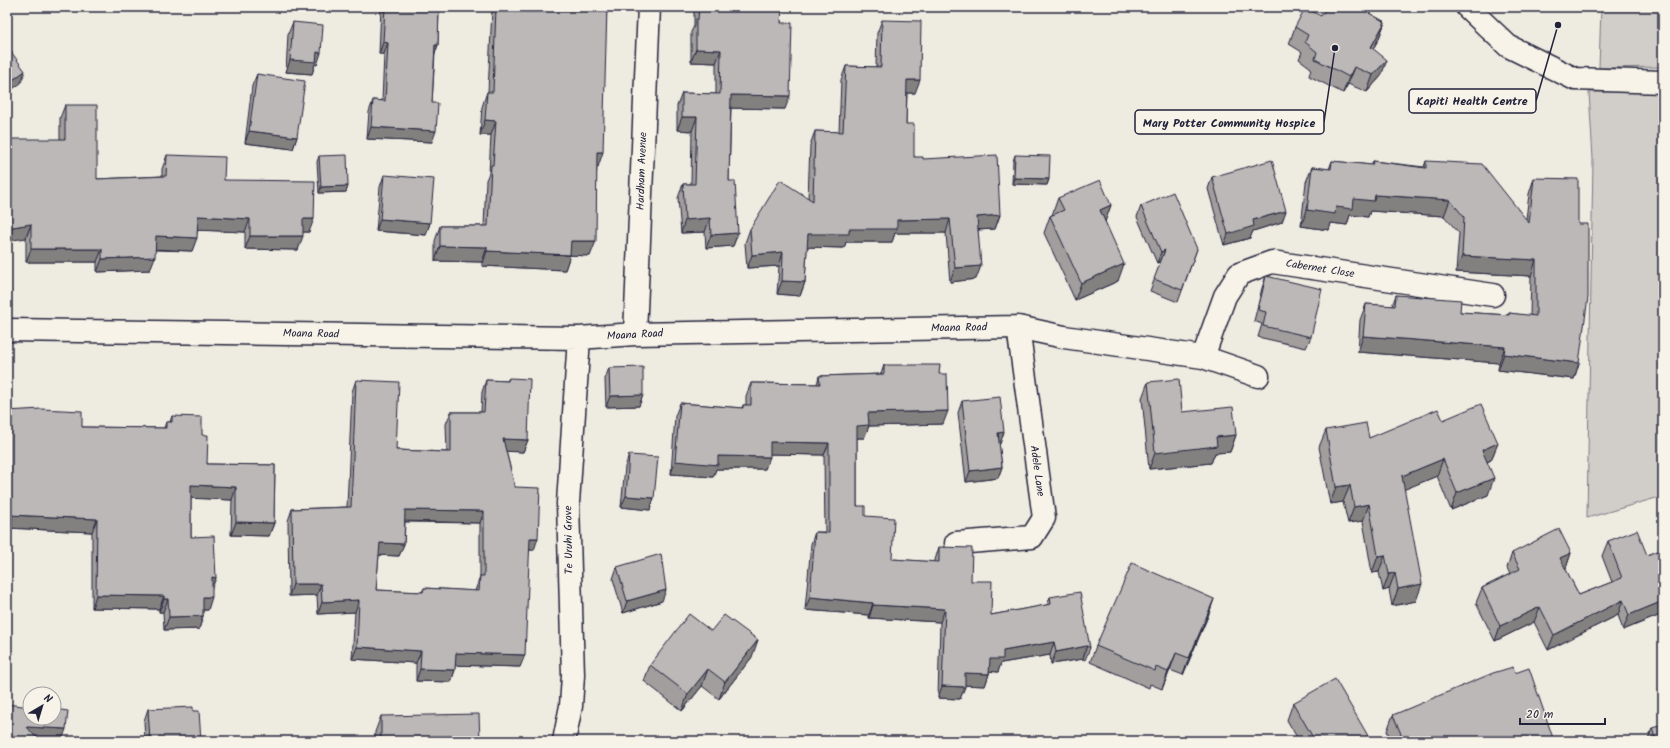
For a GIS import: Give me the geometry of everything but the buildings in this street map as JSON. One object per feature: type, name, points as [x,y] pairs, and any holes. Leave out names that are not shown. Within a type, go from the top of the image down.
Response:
[{"type":"street","name":"Hardham Avenue","points":[[635,334],[649,7]]},
{"type":"street","points":[[1467,7],[1508,46],[1575,79],[1663,82]]},
{"type":"street","name":"Cabernet Close","points":[[1203,357],[1225,296],[1239,274],[1272,262],[1493,296]]},
{"type":"street","name":"Moana Road","points":[[7,330],[579,338],[635,334],[1018,327],[1064,337],[1203,357],[1258,376]]},
{"type":"street","name":"Adele Lane","points":[[956,543],[1032,538],[1044,518],[1018,327]]},
{"type":"street","name":"Te Uruhi Grove","points":[[564,741],[571,706],[573,675],[568,503],[579,338]]},
{"type":"shaded area","points":[[1601,7],[1663,7],[1663,67],[1599,68]]},
{"type":"shaded area","points":[[1663,91],[1663,496],[1587,518],[1593,159],[1589,92]]},
{"type":"place","name":"Kapiti Health Centre","points":[[1558,25]]},
{"type":"place","name":"Mary Potter Community Hospice","points":[[1335,48]]}]
